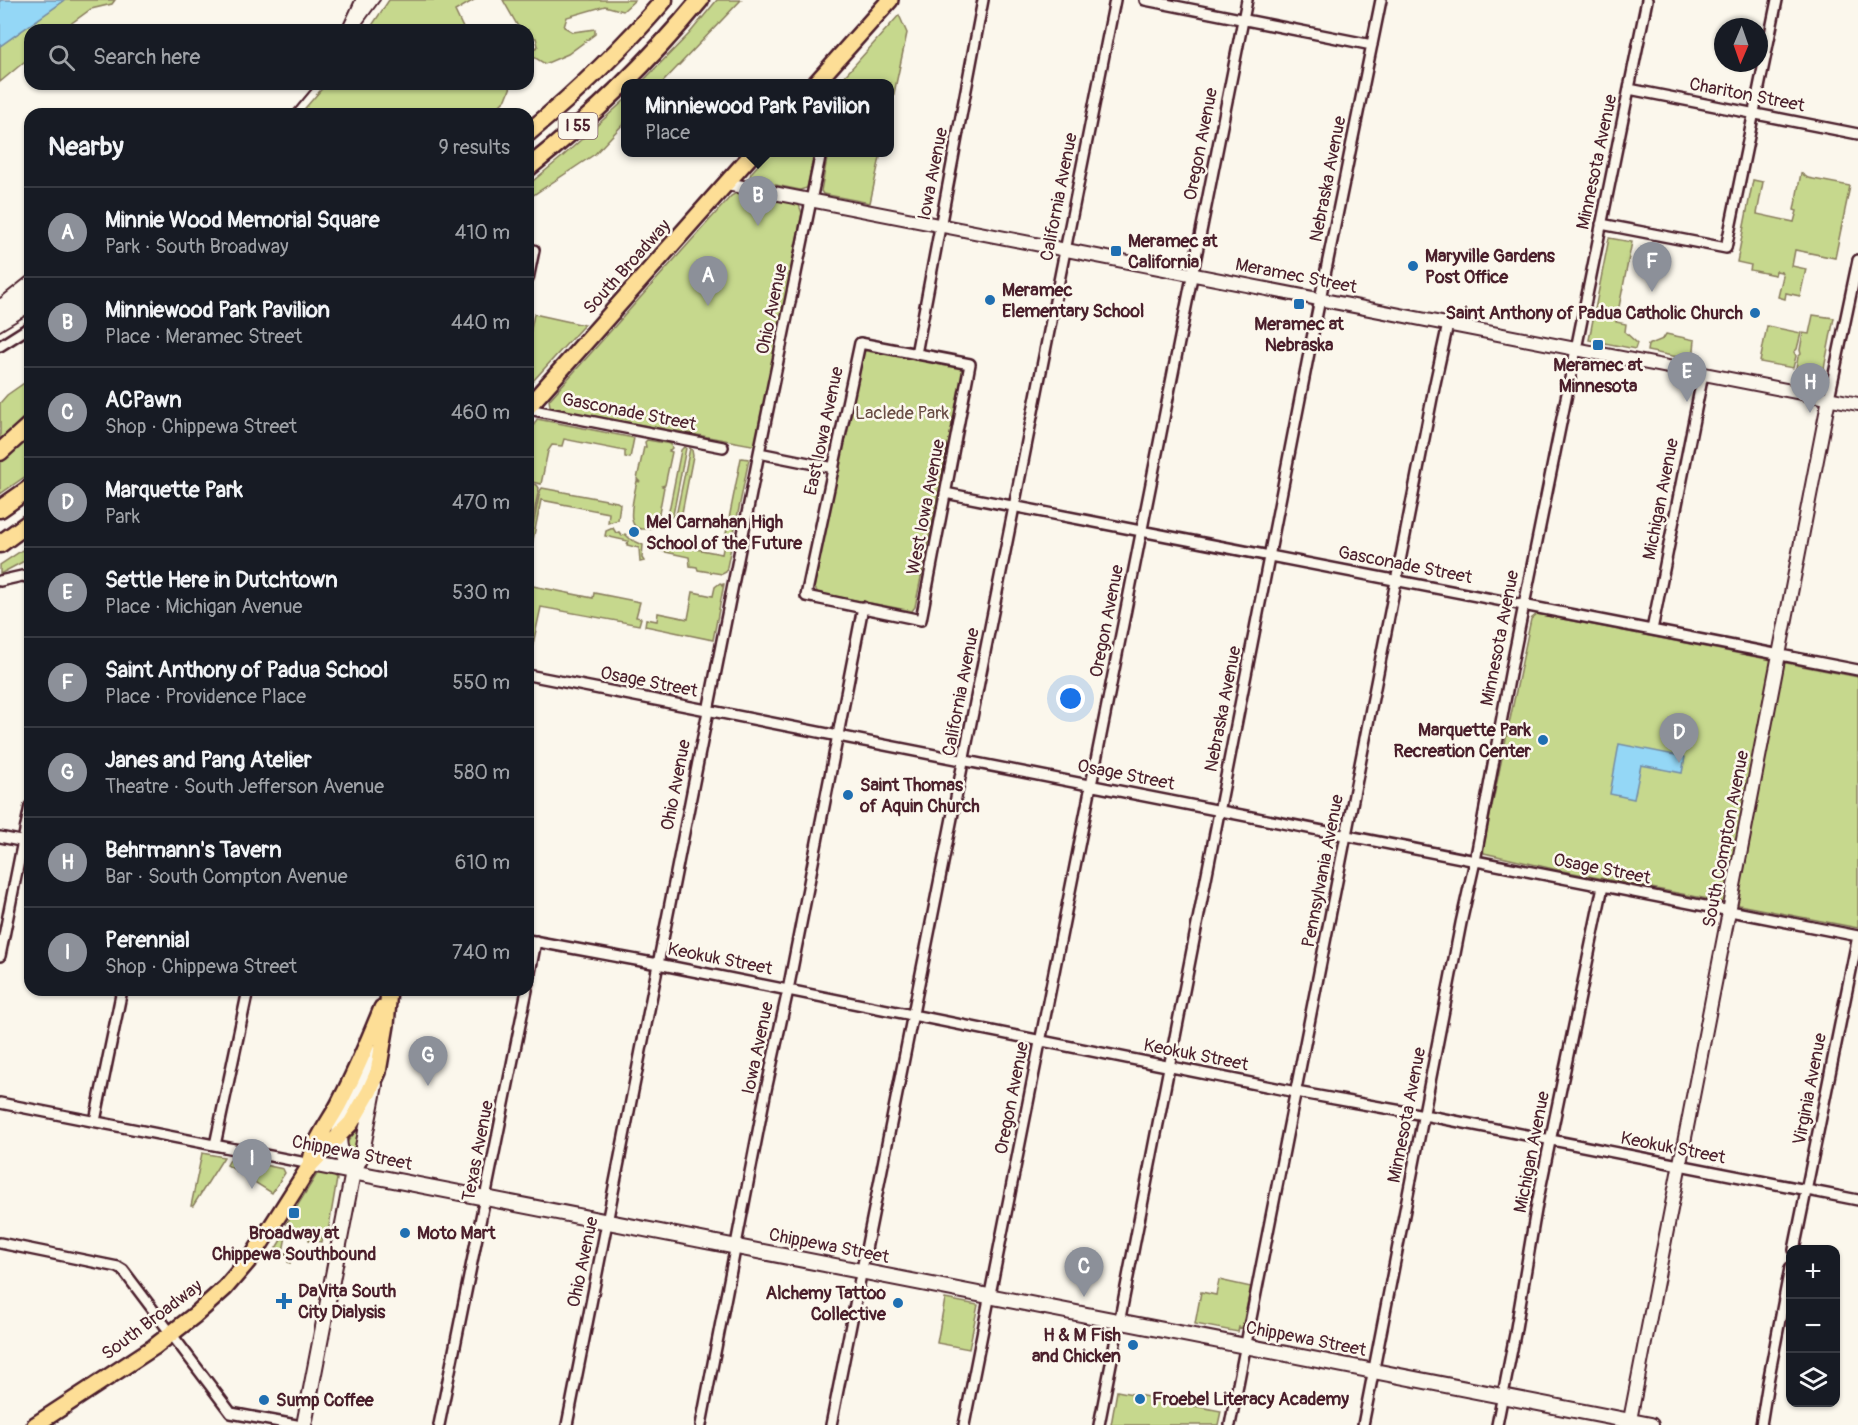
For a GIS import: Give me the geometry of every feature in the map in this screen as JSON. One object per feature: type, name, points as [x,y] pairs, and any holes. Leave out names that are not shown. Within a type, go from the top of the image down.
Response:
[{"type":"highway","name":"I 55","points":[[534,128],[619,50],[664,0]]},
{"type":"highway","name":"I 55","points":[[628,79],[700,0]]},
{"type":"highway","name":"I 55","points":[[534,163],[621,86]]},
{"type":"highway","points":[[0,452],[24,430]]},
{"type":"highway","points":[[0,509],[24,492]]},
{"type":"highway","points":[[0,544],[24,526]]},
{"type":"main road","points":[[825,79],[891,0]]},
{"type":"main road","name":"South Broadway","points":[[534,401],[751,157]]},
{"type":"main road","name":"South Broadway","points":[[311,1164],[314,1148],[340,1102],[368,1043],[386,996]]},
{"type":"main road","name":"South Broadway","points":[[35,1425],[171,1334],[212,1300],[259,1248],[311,1164],[356,1116],[378,1072],[386,1026],[388,996]]},
{"type":"main road","points":[[353,1172],[343,1161],[340,1134],[343,1115],[367,1064],[368,1043]]},
{"type":"main road","points":[[304,1425],[353,1172],[362,1157],[378,1072]]},
{"type":"main road","name":"Chippewa Street","points":[[311,1164],[1246,1345],[1629,1423],[1651,1425]]},
{"type":"street","name":"Iowa Avenue","points":[[916,354],[983,0]]},
{"type":"street","name":"California Avenue","points":[[831,1425],[1115,0]]},
{"type":"street","points":[[1145,0],[1372,45]]},
{"type":"street","name":"Oregon Avenue","points":[[964,1425],[1247,0]]},
{"type":"street","name":"Nebraska Avenue","points":[[1100,1425],[1381,0]]},
{"type":"street","name":"Minnesota Avenue","points":[[1363,1425],[1475,861],[1492,764],[1647,0]]},
{"type":"street","points":[[1601,224],[1726,248],[1777,0]]},
{"type":"street","name":"Chariton Street","points":[[1629,89],[1858,134]]},
{"type":"street","name":"Ohio Avenue","points":[[567,1425],[759,453],[820,157]]},
{"type":"street","name":"Meramec Street","points":[[727,184],[1858,404]]},
{"type":"street","name":"South Compton Avenue","points":[[1629,1423],[1858,260]]},
{"type":"street","name":"Pennsylvania Avenue","points":[[1230,1425],[1448,324]]},
{"type":"street","points":[[0,346],[24,331]]},
{"type":"street","name":"East Iowa Avenue","points":[[863,608],[806,596],[860,343],[916,354]]},
{"type":"street","name":"West Iowa Avenue","points":[[863,608],[921,620],[970,364],[916,354]]},
{"type":"street","name":"Michigan Avenue","points":[[1652,630],[1703,374]]},
{"type":"street","name":"Gasconade Street","points":[[534,409],[723,447]]},
{"type":"street","points":[[759,453],[834,468]]},
{"type":"street","name":"Gasconade Street","points":[[945,493],[1858,670]]},
{"type":"street","points":[[2,580],[24,576]]},
{"type":"street","name":"Iowa Avenue","points":[[701,1425],[863,608]]},
{"type":"street","name":"Osage Street","points":[[534,676],[1858,936]]},
{"type":"street","points":[[0,837],[24,843]]},
{"type":"street","points":[[0,956],[24,852]]},
{"type":"street","name":"Michigan Avenue","points":[[1497,1425],[1537,1204],[1603,886]]},
{"type":"street","name":"Virginia Avenue","points":[[1795,1245],[1858,936]]},
{"type":"street","name":"Keokuk Street","points":[[534,941],[1858,1200]]},
{"type":"street","points":[[96,1121],[121,996]]},
{"type":"street","points":[[215,1145],[247,996]]},
{"type":"street","name":"Texas Avenue","points":[[439,1425],[526,996]]},
{"type":"street","name":"Chippewa Street","points":[[0,1103],[311,1164]]},
{"type":"street","points":[[0,1243],[118,1267],[123,1270],[231,1413],[296,1425]]},
{"type":"street","points":[[1761,1425],[1786,1294]]},
{"type":"green space","points":[[65,0],[115,0],[112,4],[91,9],[70,24],[31,24]]},
{"type":"green space","points":[[389,0],[474,0],[455,11],[461,24],[373,24]]},
{"type":"green space","points":[[503,0],[635,0],[623,11],[605,6],[567,17],[564,27],[573,32],[595,29],[595,34],[568,54],[545,64],[534,57],[534,50],[538,46],[534,38],[534,24],[517,24]]},
{"type":"green space","points":[[717,0],[741,0],[666,79],[645,79],[689,34]]},
{"type":"green space","points":[[899,15],[907,33],[894,93],[894,79],[842,79]]},
{"type":"green space","points":[[24,29],[24,62],[0,82],[0,46]]},
{"type":"green space","points":[[321,90],[510,90],[506,99],[497,108],[305,108]]},
{"type":"green space","points":[[621,104],[621,126],[595,154],[534,195],[534,180]]},
{"type":"green space","points":[[765,157],[813,157],[807,188],[800,190],[751,180],[751,173]]},
{"type":"green space","points":[[827,157],[880,157],[870,203],[823,194],[821,191]]},
{"type":"green space","points":[[1801,173],[1808,178],[1850,186],[1835,258],[1795,250],[1792,266],[1806,269],[1800,296],[1786,293],[1785,299],[1778,297],[1783,276],[1781,272],[1776,271],[1775,275],[1750,270],[1751,265],[1737,262],[1753,180],[1763,182],[1757,214],[1794,222]]},
{"type":"green space","points":[[738,192],[794,203],[799,205],[802,213],[757,446],[556,409],[550,406],[549,400],[731,196]]},
{"type":"green space","points":[[1609,238],[1632,242],[1616,322],[1626,324],[1625,332],[1637,343],[1635,349],[1589,340]]},
{"type":"green space","points":[[534,314],[584,325],[534,380]]},
{"type":"green space","points":[[1813,315],[1834,318],[1823,374],[1796,369],[1798,357],[1801,354],[1803,333],[1809,334]]},
{"type":"green space","points":[[1767,326],[1801,333],[1794,352],[1796,356],[1793,368],[1760,362]]},
{"type":"green space","points":[[1666,334],[1695,340],[1693,360],[1647,351],[1648,345],[1663,339]]},
{"type":"green space","name":"Laclede Park","points":[[867,348],[957,366],[963,372],[915,607],[912,611],[818,593],[814,587],[861,353]]},
{"type":"green space","points":[[24,383],[24,425],[0,447],[0,403]]},
{"type":"green space","points":[[537,419],[634,438],[630,458],[625,457],[625,451],[564,439],[562,446],[552,445],[548,451],[541,484],[534,482],[534,425]]},
{"type":"green space","points":[[24,436],[24,477],[0,494],[0,458]]},
{"type":"green space","points":[[647,440],[671,444],[672,448],[669,451],[672,452],[665,485],[662,486],[664,487],[658,519],[653,527],[643,529],[636,527],[631,514],[637,481],[640,482],[637,479]]},
{"type":"green space","points":[[686,448],[672,517],[668,516],[681,450]]},
{"type":"green space","points":[[690,448],[693,456],[681,518],[676,516]]},
{"type":"green space","points":[[741,458],[749,459],[726,572],[722,574],[698,570],[697,567],[690,566],[689,557],[661,551],[670,544],[722,554]]},
{"type":"green space","points":[[534,484],[539,488],[534,513]]},
{"type":"green space","points":[[542,488],[617,502],[620,504],[618,520],[608,523],[609,513],[541,500],[534,535],[534,522]]},
{"type":"green space","points":[[613,528],[616,533],[619,532],[622,536],[625,534],[643,545],[642,558],[644,561],[640,562],[639,548],[627,545],[628,541],[605,536],[606,531]]},
{"type":"green space","points":[[24,549],[24,561],[0,574],[0,565]]},
{"type":"green space","points":[[720,583],[722,586],[724,584],[713,640],[645,626],[646,619],[657,621],[658,613],[688,619],[693,592],[713,596],[715,587]]},
{"type":"green space","points":[[534,586],[593,598],[594,593],[640,602],[636,617],[641,618],[639,625],[541,607],[534,639]]},
{"type":"green space","points":[[1537,614],[1858,677],[1858,928],[1558,870],[1484,853],[1531,619]]},
{"type":"green space","points":[[360,1126],[356,1162],[350,1163],[345,1145]]},
{"type":"green space","points":[[202,1153],[224,1157],[191,1206]]},
{"type":"green space","points":[[231,1158],[283,1169],[285,1173],[272,1193],[227,1165]]},
{"type":"green space","points":[[317,1174],[334,1176],[337,1179],[328,1232],[323,1232],[321,1242],[309,1240],[309,1231],[296,1229],[293,1237],[286,1236],[283,1252],[291,1255],[290,1263],[288,1262],[289,1255],[276,1252],[274,1259],[270,1258],[290,1225],[286,1224]]},
{"type":"green space","points":[[1219,1280],[1251,1287],[1242,1328],[1239,1327],[1238,1332],[1195,1324],[1201,1292],[1216,1295]]},
{"type":"green space","points":[[945,1299],[978,1305],[969,1349],[937,1343]]},
{"type":"green space","name":"Froebel Literacy Academy","points":[[1117,1391],[1221,1411],[1218,1425],[1111,1425]]},
{"type":"water","points":[[0,0],[65,0],[31,24],[24,24],[24,29],[0,46]]},
{"type":"water","points":[[1619,744],[1685,757],[1682,773],[1641,765],[1634,799],[1610,794]]},
{"type":"railway","points":[[344,24],[355,0]]},
{"type":"railway","points":[[362,24],[380,0]]},
{"type":"railway","points":[[296,108],[311,90]]},
{"type":"railway","points":[[0,298],[24,279]]},
{"type":"railway","points":[[0,331],[24,317]]},
{"type":"place","name":"Minniewood Park Pavilion","points":[[758,226]]},
{"type":"place","name":"Meramec at California","points":[[1116,251]]},
{"type":"place","name":"Maryville Gardens Post Office","points":[[1413,266]]},
{"type":"place","name":"Saint Anthony of Padua School","points":[[1652,292]]},
{"type":"place","name":"Meramec Elementary School","points":[[990,300]]},
{"type":"place","name":"Meramec at Nebraska","points":[[1299,304]]},
{"type":"place","name":"Minnie Wood Memorial Square","points":[[708,306]]},
{"type":"place","name":"Saint Anthony of Padua Catholic Church","points":[[1755,313]]},
{"type":"place","name":"Meramec at Minnesota","points":[[1598,345]]},
{"type":"place","name":"Settle Here in Dutchtown","points":[[1687,402]]},
{"type":"place","name":"Behrmann's Tavern","points":[[1810,413]]},
{"type":"place","name":"Mel Carnahan High School of the Future","points":[[634,532]]},
{"type":"place","name":"Marquette Park Recreation Center","points":[[1543,740]]},
{"type":"place","name":"Marquette Park","points":[[1679,763]]},
{"type":"place","name":"Saint Thomas of Aquin Church","points":[[848,795]]},
{"type":"place","name":"Janes and Pang Atelier","points":[[428,1086]]},
{"type":"place","name":"Perennial","points":[[252,1189]]},
{"type":"place","name":"Broadway at Chippewa Southbound","points":[[294,1213]]},
{"type":"place","name":"Moto Mart","points":[[405,1233]]},
{"type":"place","name":"ACPawn","points":[[1084,1297]]},
{"type":"place","name":"DaVita South City Dialysis","points":[[284,1301]]},
{"type":"place","name":"Alchemy Tattoo Collective","points":[[898,1303]]},
{"type":"place","name":"H & M Fish and Chicken","points":[[1133,1345]]},
{"type":"place","name":"Froebel Literacy Academy","points":[[1140,1399]]},
{"type":"place","name":"Sump Coffee","points":[[264,1400]]}]
